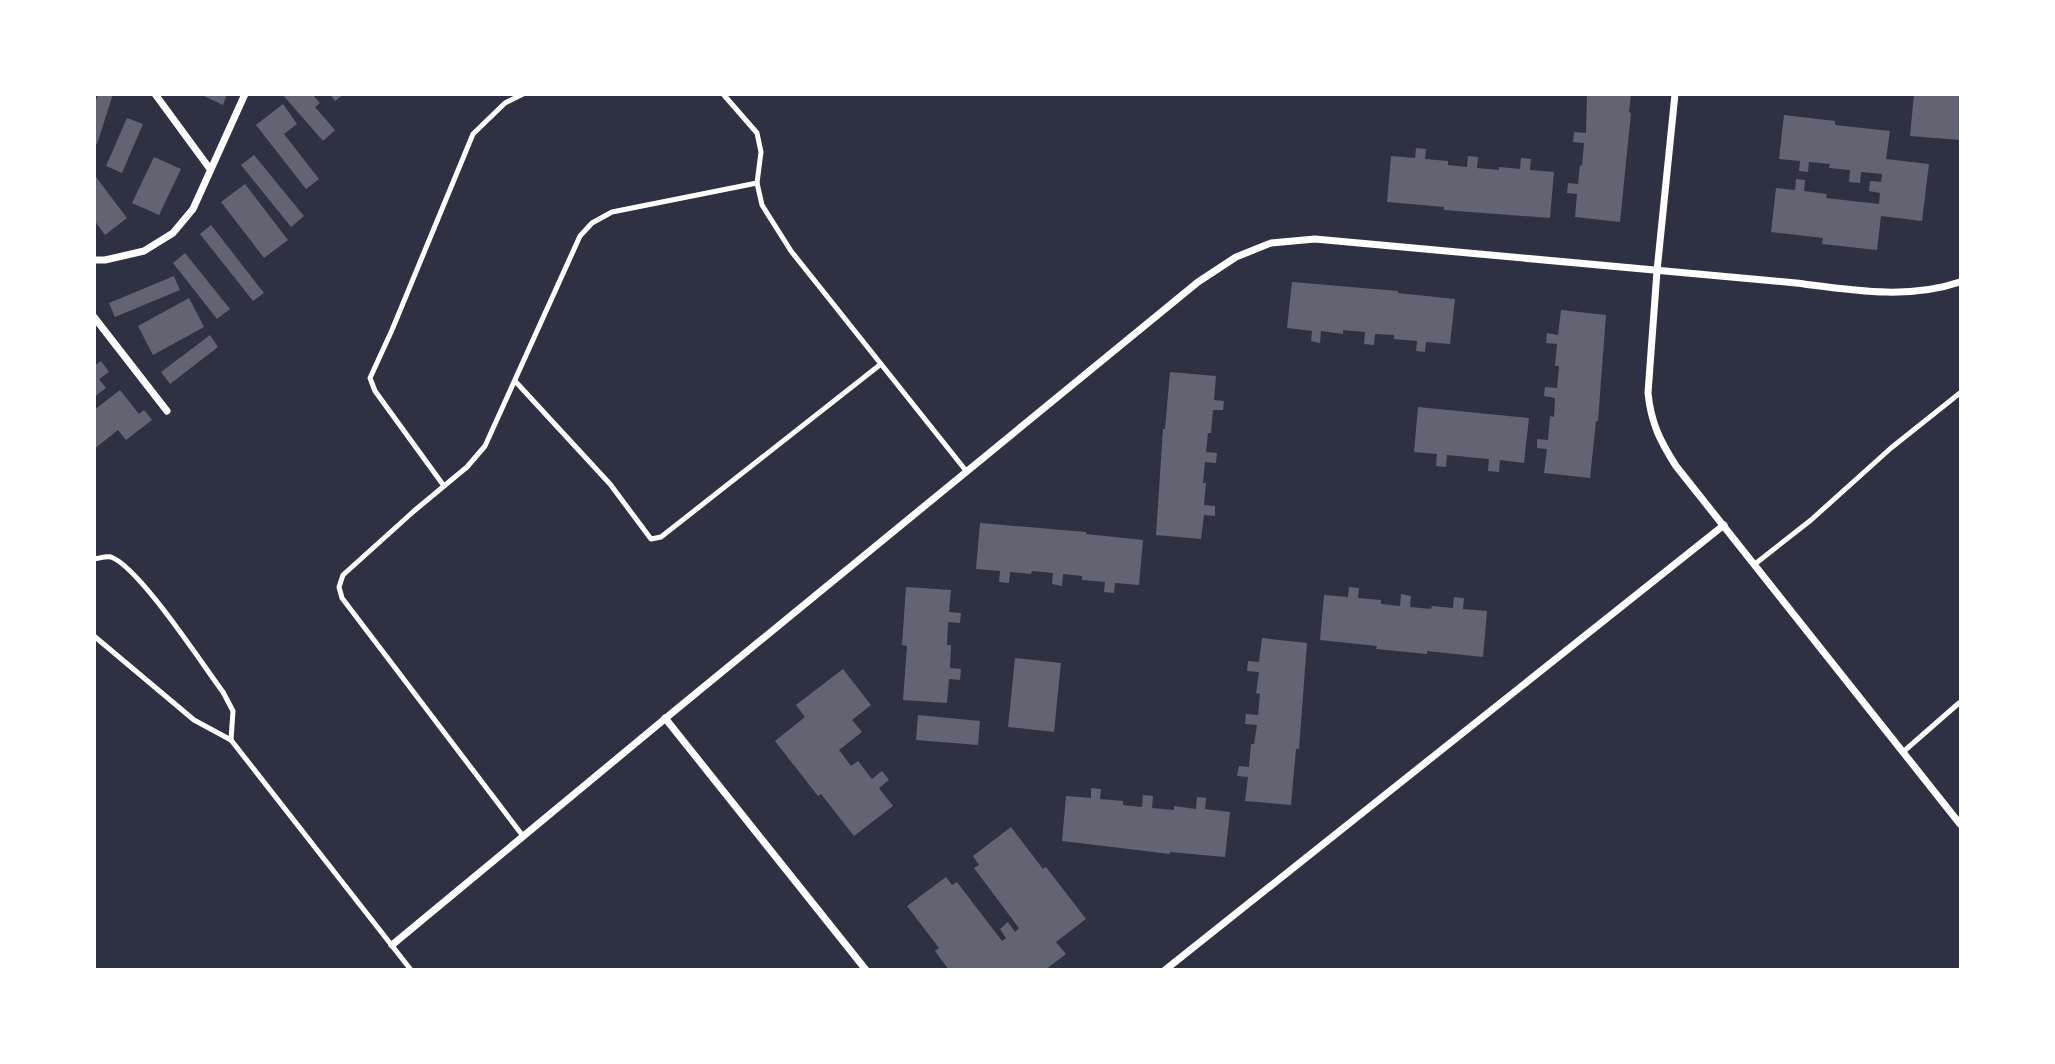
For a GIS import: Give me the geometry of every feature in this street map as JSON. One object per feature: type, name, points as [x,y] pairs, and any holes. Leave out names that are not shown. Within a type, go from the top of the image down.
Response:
[{"type":"street","points":[[155,94],[211,169]]},
{"type":"street","points":[[94,260],[144,251],[173,233],[193,209],[245,94]]},
{"type":"street","points":[[1675,94],[1648,393],[1649,407],[1661,442],[1961,824]]},
{"type":"street","points":[[392,946],[665,718],[1198,282],[1236,257],[1271,243],[1315,239],[1888,293],[1940,289],[1961,282]]},
{"type":"street","points":[[94,317],[167,411]]},
{"type":"street","points":[[1165,970],[1724,525]]},
{"type":"street","points":[[665,718],[866,970]]},
{"type":"lane","points":[[444,486],[374,391],[370,378],[473,134],[505,103],[523,94]]},
{"type":"lane","points":[[723,94],[757,133],[761,152],[757,183],[762,205],[791,251],[967,472]]},
{"type":"lane","points":[[523,836],[342,598],[339,587],[343,575],[467,467],[485,446],[580,236],[592,223],[612,212],[757,183]]},
{"type":"lane","points":[[515,382],[610,484],[651,539],[661,537],[881,364]]},
{"type":"lane","points":[[1755,564],[1961,393]]},
{"type":"lane","points":[[94,559],[108,556],[126,566],[144,584],[223,692],[233,711],[231,740]]},
{"type":"lane","points":[[94,636],[194,720],[231,740],[411,970]]},
{"type":"lane","points":[[1903,752],[1959,703]]},
{"type":"building","points":[[98,94],[113,94],[97,144],[94,143],[94,106]]},
{"type":"building","points":[[200,94],[227,94],[223,105]]},
{"type":"building","points":[[282,94],[312,94],[320,103],[315,107],[335,130],[323,141]]},
{"type":"building","points":[[330,94],[344,94],[335,101]]},
{"type":"building","points":[[1587,94],[1631,94],[1620,222],[1575,217],[1577,194],[1567,193],[1568,183],[1578,184],[1580,165],[1582,166],[1584,143],[1573,142],[1574,132],[1586,133]]},
{"type":"building","points":[[1914,94],[1960,94],[1960,140],[1910,136]]},
{"type":"building","points":[[283,104],[297,124],[284,134],[319,179],[306,189],[256,125]]},
{"type":"building","points":[[1784,115],[1835,121],[1835,125],[1890,131],[1886,159],[1929,164],[1922,221],[1881,216],[1877,250],[1822,244],[1823,238],[1771,232],[1776,188],[1795,190],[1796,179],[1805,180],[1804,191],[1827,194],[1826,198],[1879,204],[1880,193],[1869,191],[1870,181],[1881,182],[1882,174],[1861,172],[1860,183],[1849,182],[1850,170],[1809,162],[1808,172],[1799,171],[1800,161],[1779,159]]},
{"type":"building","points":[[127,118],[143,124],[122,173],[106,166]]},
{"type":"building","points":[[1416,148],[1426,149],[1425,159],[1448,161],[1448,165],[1467,167],[1468,156],[1478,157],[1477,168],[1520,169],[1521,158],[1531,159],[1530,170],[1554,172],[1550,218],[1444,210],[1444,207],[1387,202],[1391,156],[1415,158]]},
{"type":"building","points":[[254,155],[304,216],[291,227],[241,165]]},
{"type":"building","points":[[154,157],[181,169],[159,215],[132,203]]},
{"type":"building","points":[[96,177],[127,218],[105,235],[94,220]]},
{"type":"building","points":[[245,184],[288,240],[264,258],[221,202]]},
{"type":"building","points":[[211,225],[264,293],[253,301],[200,234]]},
{"type":"building","points":[[185,253],[230,309],[217,319],[173,263]]},
{"type":"building","points":[[174,276],[180,290],[115,317],[109,303]]},
{"type":"building","points":[[1292,282],[1455,299],[1450,344],[1426,342],[1425,352],[1416,351],[1417,341],[1394,339],[1394,335],[1375,334],[1374,345],[1364,344],[1365,332],[1343,330],[1343,334],[1321,331],[1320,343],[1311,341],[1312,331],[1287,328]]},
{"type":"building","points":[[189,298],[204,327],[153,355],[138,326]]},
{"type":"building","points":[[1561,310],[1606,315],[1598,421],[1590,478],[1544,473],[1547,449],[1537,448],[1537,439],[1548,440],[1550,416],[1554,417],[1555,398],[1544,396],[1545,387],[1557,388],[1557,344],[1546,343],[1547,333],[1558,335]]},
{"type":"building","points":[[210,335],[218,347],[170,384],[161,372]]},
{"type":"building","points":[[101,361],[109,372],[99,379],[106,388],[94,397],[94,366]]},
{"type":"building","points":[[1170,372],[1216,376],[1214,400],[1224,401],[1223,410],[1213,410],[1211,433],[1208,433],[1206,452],[1217,453],[1216,463],[1205,462],[1204,505],[1215,506],[1215,516],[1204,515],[1201,539],[1156,535]]},
{"type":"building","points":[[120,390],[139,414],[144,410],[152,420],[126,440],[118,430],[94,449],[94,410]]},
{"type":"building","points":[[1418,407],[1529,418],[1524,463],[1500,460],[1499,472],[1488,471],[1489,459],[1447,455],[1446,467],[1436,466],[1437,454],[1414,452]]},
{"type":"building","points":[[980,523],[1143,540],[1139,585],[1115,583],[1114,593],[1104,592],[1105,582],[1082,580],[1082,576],[1063,574],[1062,586],[1052,584],[1053,573],[1032,571],[1031,574],[1010,572],[1009,583],[999,582],[1000,571],[976,569]]},
{"type":"building","points":[[906,587],[951,590],[949,612],[961,613],[960,623],[948,622],[950,668],[961,669],[960,680],[949,679],[947,703],[903,700],[907,646],[902,645]]},
{"type":"building","points":[[1349,587],[1359,588],[1358,598],[1381,600],[1381,604],[1400,606],[1401,594],[1411,596],[1410,607],[1453,608],[1454,597],[1464,598],[1463,609],[1487,611],[1483,657],[1376,649],[1377,646],[1320,640],[1324,595],[1348,597]]},
{"type":"building","points":[[1262,638],[1307,643],[1299,749],[1296,749],[1291,805],[1245,801],[1248,777],[1237,776],[1239,766],[1249,767],[1251,744],[1254,744],[1257,725],[1245,724],[1246,714],[1258,715],[1260,694],[1256,693],[1259,672],[1247,671],[1248,661],[1259,662]]},
{"type":"building","points":[[1015,658],[1061,663],[1054,732],[1008,727]]},
{"type":"building","points":[[843,669],[871,705],[852,720],[862,732],[839,750],[851,766],[858,761],[872,779],[882,771],[889,780],[879,788],[893,806],[854,836],[821,794],[818,796],[775,741],[805,717],[796,705]]},
{"type":"building","points":[[918,715],[980,721],[978,745],[916,740]]},
{"type":"building","points":[[1091,788],[1101,789],[1100,799],[1123,801],[1123,805],[1142,807],[1143,795],[1153,796],[1152,808],[1174,810],[1174,806],[1196,809],[1197,797],[1206,798],[1205,809],[1230,812],[1225,857],[1170,854],[1062,841],[1066,796],[1091,798]]},
{"type":"building","points":[[1011,827],[1086,919],[1056,942],[1066,954],[1045,970],[949,970],[935,951],[939,948],[907,906],[946,877],[952,885],[957,882],[1002,941],[1006,938],[1000,929],[1008,922],[1015,932],[1019,928],[974,868],[979,865],[973,856]]}]
